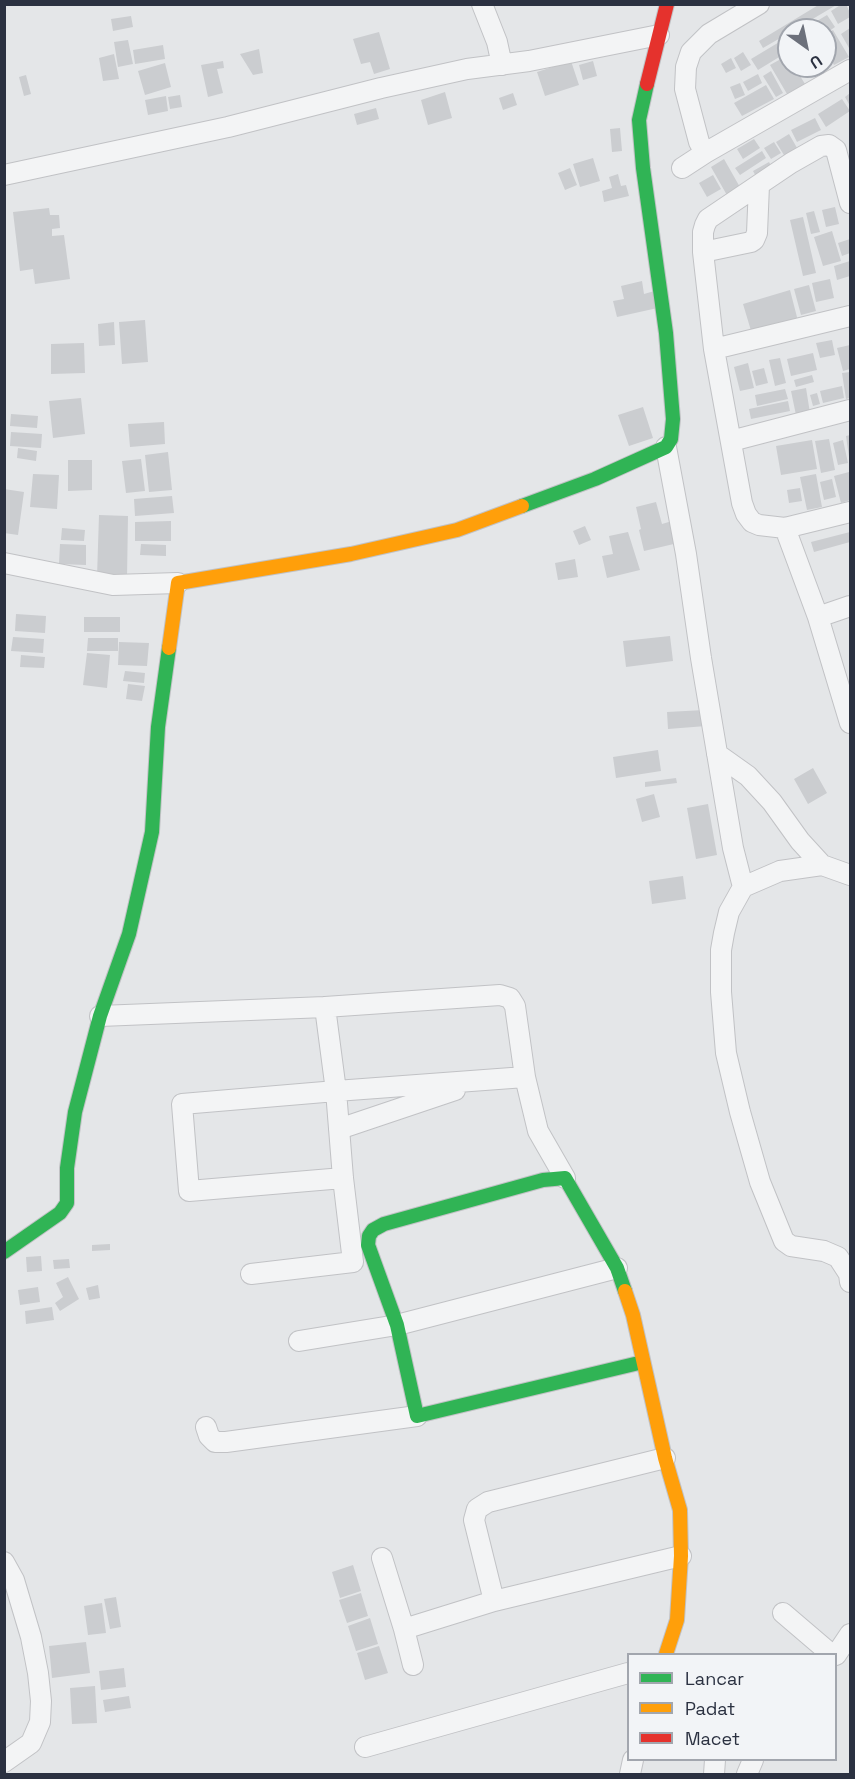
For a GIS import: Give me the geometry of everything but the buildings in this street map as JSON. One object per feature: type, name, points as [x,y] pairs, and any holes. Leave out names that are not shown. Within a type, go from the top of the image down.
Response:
[{"type":"street","points":[[482,4],[497,42],[502,65]]},
{"type":"street","points":[[667,4],[639,120],[643,168],[666,333],[673,418],[673,430],[666,447],[686,554],[733,848],[743,887]]},
{"type":"street","points":[[709,34],[727,4]]},
{"type":"street","points":[[705,153],[699,142],[685,89],[686,68],[691,52],[709,34],[759,4]]},
{"type":"street","points":[[4,175],[228,127],[381,88],[467,69],[502,65],[659,35]]},
{"type":"street","points":[[682,168],[850,70]]},
{"type":"street","points":[[850,203],[836,150],[829,146],[821,146],[791,163],[708,219],[704,232],[714,349],[742,504],[746,514],[752,522],[759,525],[785,528],[850,512]]},
{"type":"street","points":[[704,252],[754,240],[757,233],[759,185]]},
{"type":"street","points":[[714,349],[850,315]]},
{"type":"street","points":[[731,441],[850,410]]},
{"type":"street","points":[[4,563],[113,585],[178,583],[351,554],[457,530],[595,479],[666,447]]},
{"type":"street","points":[[785,528],[818,617],[850,723]]},
{"type":"street","points":[[4,1252],[60,1213],[67,1203],[67,1168],[75,1112],[100,1016],[129,934],[152,832],[158,727],[178,583]]},
{"type":"street","points":[[818,617],[850,606]]},
{"type":"street","points":[[717,754],[748,776],[772,802],[800,841],[822,865]]},
{"type":"street","points":[[850,874],[822,865],[780,871],[743,887],[729,912],[721,950],[721,992],[726,1053],[760,1182],[784,1241],[791,1246],[824,1251],[838,1257],[849,1274],[850,1282]]},
{"type":"street","points":[[100,1016],[325,1007],[501,995],[510,998],[515,1006],[525,1077],[538,1131],[617,1268],[633,1315],[665,1458],[680,1510],[681,1556],[677,1620],[666,1653]]},
{"type":"street","points":[[251,1274],[353,1262],[325,1007]]},
{"type":"street","points":[[343,1178],[189,1191],[182,1104],[525,1077]]},
{"type":"street","points":[[339,1129],[483,1080]]},
{"type":"street","points":[[417,1416],[397,1325],[368,1245],[369,1236],[373,1230],[384,1224],[543,1180],[565,1178]]},
{"type":"street","points":[[298,1341],[397,1325],[617,1268]]},
{"type":"street","points":[[206,1427],[209,1436],[215,1442],[226,1442],[417,1416],[643,1362]]},
{"type":"street","points":[[494,1601],[474,1520],[477,1509],[488,1502],[665,1458]]},
{"type":"street","points":[[404,1629],[494,1601],[681,1556]]},
{"type":"street","points":[[382,1558],[413,1665]]},
{"type":"street","points":[[4,1562],[14,1580],[31,1637],[41,1701],[40,1722],[31,1743],[4,1762]]},
{"type":"street","points":[[783,1612],[830,1653]]},
{"type":"street","points":[[837,1654],[850,1634]]},
{"type":"street","points":[[365,1747],[627,1673]]},
{"type":"traffic: fast","points":[[522,506],[595,479],[666,447],[671,439],[673,419],[666,333],[643,168],[639,120],[647,84]]},
{"type":"traffic: fast","points":[[4,1252],[60,1213],[67,1203],[67,1168],[75,1112],[100,1016],[129,934],[152,832],[158,727],[169,648]]},
{"type":"traffic: fast","points":[[625,1291],[617,1268],[565,1178],[543,1180],[384,1224],[373,1230],[369,1236],[368,1245],[397,1325],[417,1416],[643,1362]]},
{"type":"traffic: slow","points":[[169,648],[178,583],[351,554],[457,530],[522,506]]},
{"type":"traffic: slow","points":[[625,1291],[633,1315],[665,1458],[680,1510],[681,1556],[677,1620],[666,1653]]},
{"type":"traffic: jam","points":[[647,84],[667,4]]}]
